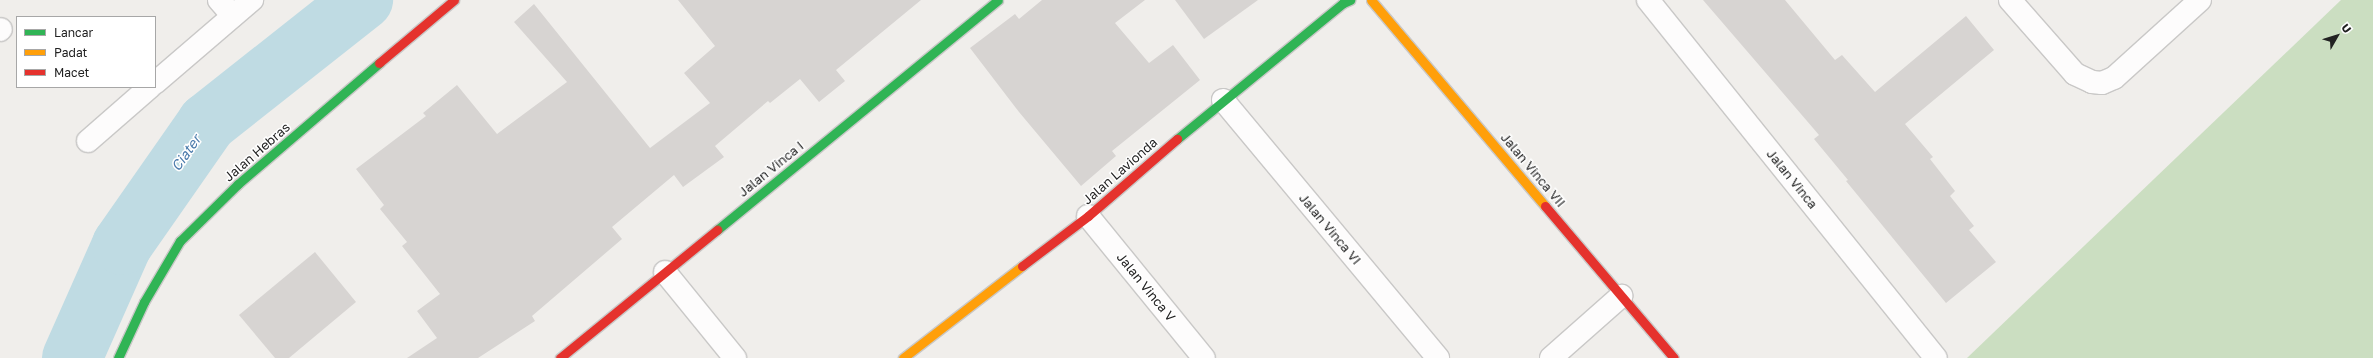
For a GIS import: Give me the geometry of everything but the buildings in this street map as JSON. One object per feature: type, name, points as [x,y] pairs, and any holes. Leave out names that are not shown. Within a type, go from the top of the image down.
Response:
[{"type":"street","points":[[156,82],[226,8],[252,0]]},
{"type":"street","name":"Jalan Hebras","points":[[118,358],[144,302],[180,241],[238,184],[454,0]]},
{"type":"street","name":"Jalan Vinca I","points":[[560,358],[998,0]]},
{"type":"street","name":"Jalan Lavionda","points":[[903,358],[1088,216],[1223,100],[1342,3],[1350,0]]},
{"type":"street","name":"Jalan Vinca VII","points":[[1371,0],[1674,358]]},
{"type":"street","name":"Jalan Vinca","points":[[1648,0],[1936,358]]},
{"type":"street","points":[[2010,0],[2076,74],[2092,82],[2102,83],[2114,78],[2200,0]]},
{"type":"street","points":[[88,141],[149,88]]},
{"type":"street","name":"Jalan Vinca VI","points":[[1223,100],[1438,358]]},
{"type":"street","name":"Jalan Vinca V","points":[[1088,216],[1204,358]]},
{"type":"street","points":[[665,272],[735,358]]},
{"type":"street","points":[[1551,358],[1621,296]]},
{"type":"green space","points":[[2341,0],[2373,0],[2373,358],[1967,358]]},
{"type":"waterway","name":"Ciater","points":[[72,358],[122,245],[207,123],[363,0]]},
{"type":"traffic: fast","points":[[717,230],[998,0]]},
{"type":"traffic: fast","points":[[1177,139],[1343,3],[1350,0]]},
{"type":"traffic: fast","points":[[118,358],[144,302],[180,241],[238,184],[379,63]]},
{"type":"traffic: slow","points":[[1371,0],[1545,206]]},
{"type":"traffic: slow","points":[[903,358],[1022,266]]},
{"type":"traffic: jam","points":[[379,63],[454,0]]},
{"type":"traffic: jam","points":[[1022,266],[1088,216],[1177,139]]},
{"type":"traffic: jam","points":[[1545,206],[1674,358]]},
{"type":"traffic: jam","points":[[560,358],[717,230]]}]
